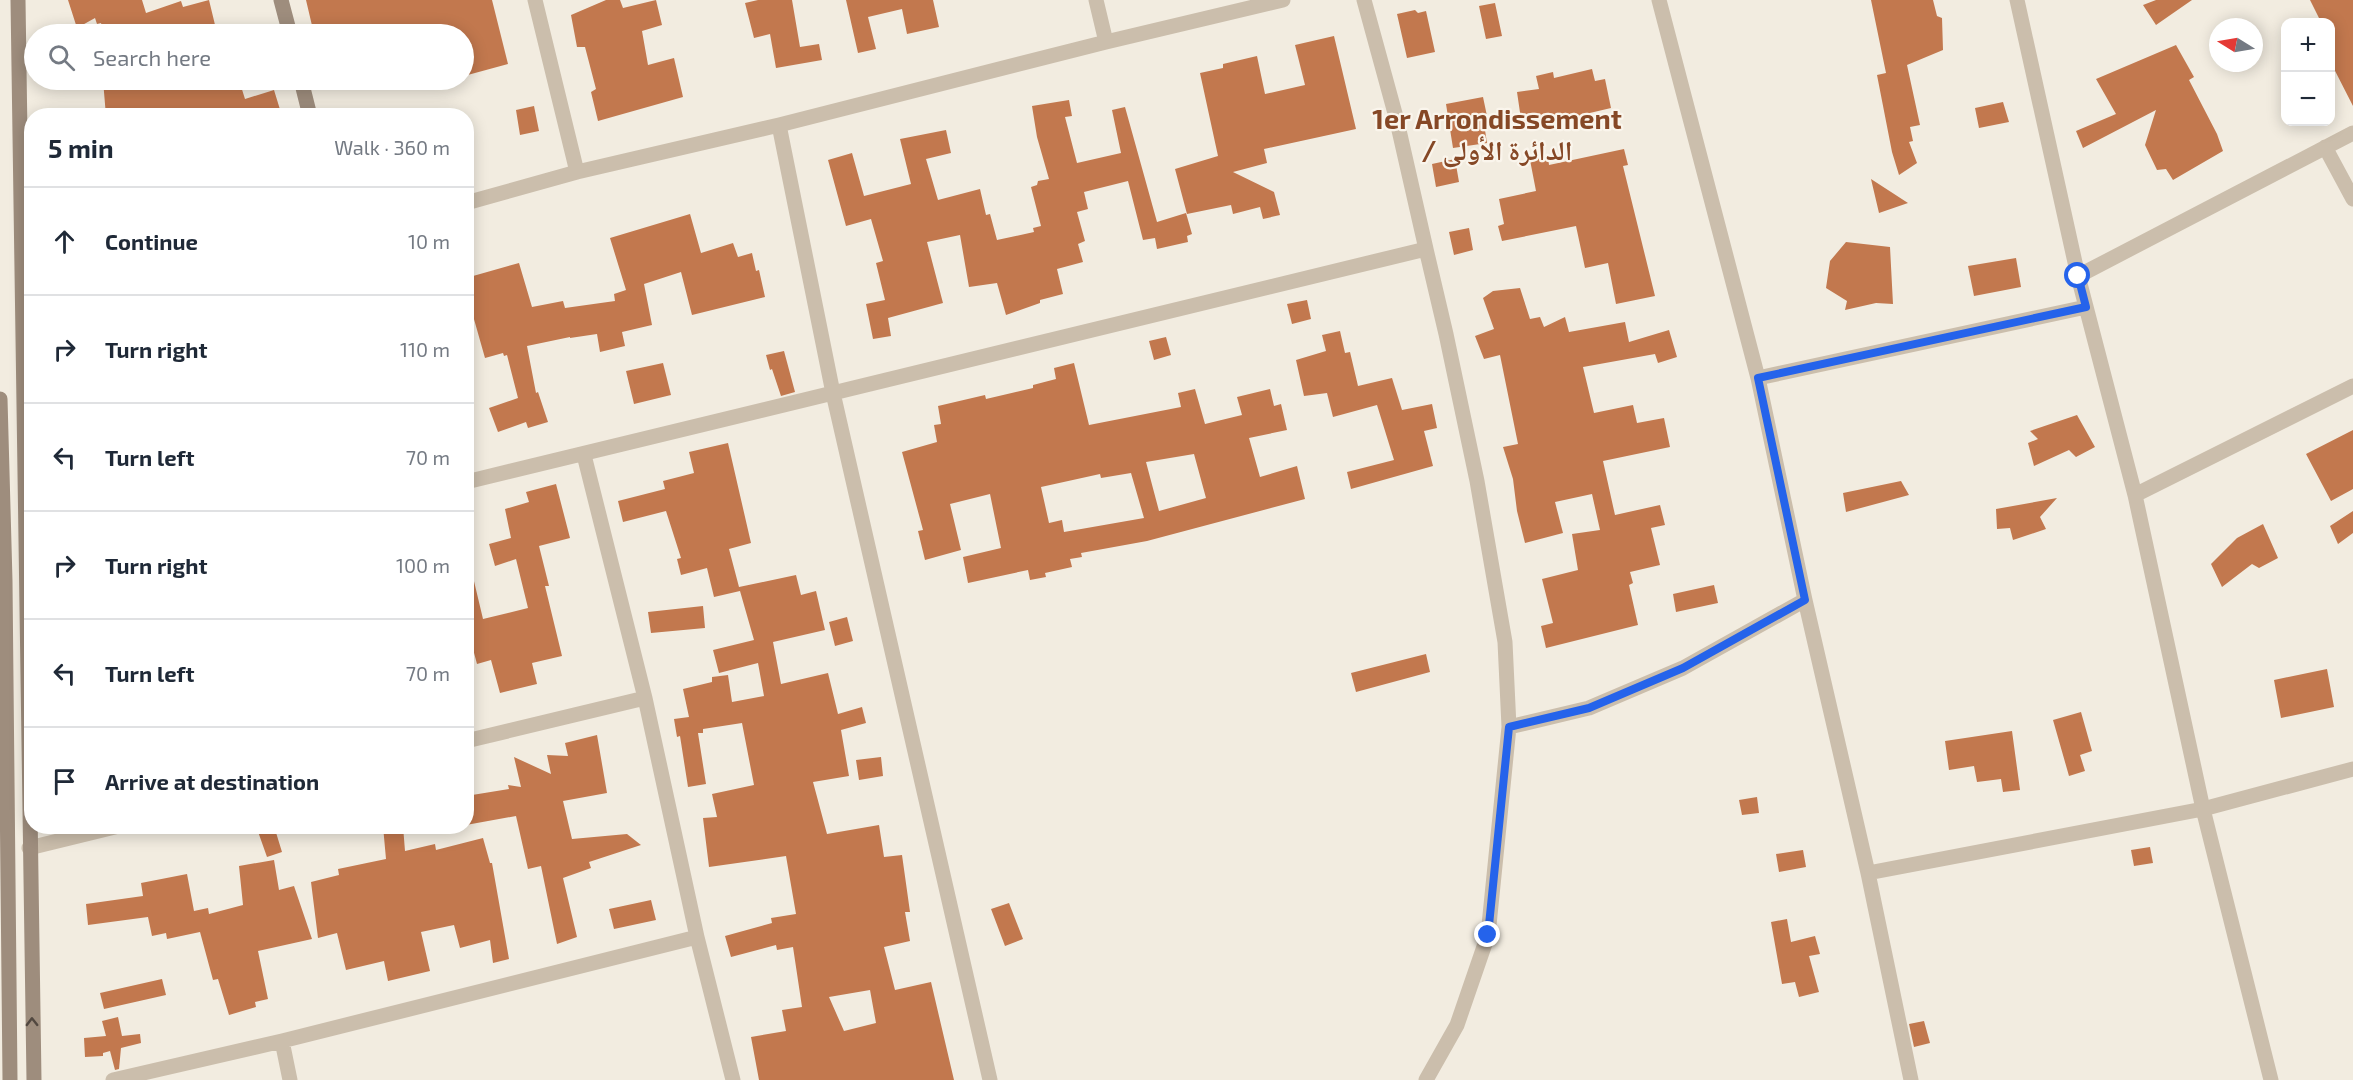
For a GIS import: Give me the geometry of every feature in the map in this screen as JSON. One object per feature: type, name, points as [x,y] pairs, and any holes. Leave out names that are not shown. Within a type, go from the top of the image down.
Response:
[{"type":"street","points":[[18,0],[24,202]]},
{"type":"street","points":[[281,0],[287,24]]},
{"type":"street","points":[[535,0],[577,172]]},
{"type":"street","points":[[1096,0],[1106,42]]},
{"type":"street","points":[[474,201],[577,172],[779,125],[1106,42],[1283,0]]},
{"type":"street","points":[[1364,0],[1396,117],[1446,334],[1481,504],[1505,642],[1509,727],[1488,935],[1457,1025],[1426,1080]]},
{"type":"street","points":[[1659,0],[1758,378],[1842,768],[1868,873],[1911,1080]]},
{"type":"street","points":[[2017,0],[2078,276],[2135,495],[2203,809],[2271,1080]]},
{"type":"street","points":[[304,90],[308,108]]},
{"type":"street","points":[[779,125],[833,393],[990,1080]]},
{"type":"street","points":[[2078,276],[2353,133]]},
{"type":"street","points":[[2325,147],[2353,199]]},
{"type":"street","points":[[474,480],[1426,249]]},
{"type":"street","points":[[1758,378],[2086,307]]},
{"type":"street","points":[[2135,495],[2353,386]]},
{"type":"street","points":[[0,399],[5,581],[10,1080]]},
{"type":"street","points":[[584,455],[645,698],[697,937],[733,1080]]},
{"type":"street","points":[[1509,727],[1589,708],[1683,668],[1805,600]]},
{"type":"street","points":[[474,739],[645,698]]},
{"type":"street","points":[[1868,873],[2203,809],[2353,769]]},
{"type":"street","points":[[29,834],[34,1080]]},
{"type":"street","points":[[29,849],[88,834]]},
{"type":"street","points":[[113,1080],[282,1041],[697,937]]},
{"type":"street","points":[[282,1041],[290,1080]]},
{"type":"building","points":[[68,0],[142,0],[146,13],[181,1],[183,7],[209,0],[215,24],[97,24],[95,18],[84,24],[76,24]]},
{"type":"building","points":[[306,0],[492,0],[508,64],[474,73],[474,24],[312,24]]},
{"type":"building","points":[[606,0],[620,0],[623,8],[656,0],[662,25],[642,31],[648,65],[674,58],[683,97],[598,121],[591,92],[596,89],[585,47],[577,47],[571,15]]},
{"type":"building","points":[[758,0],[792,0],[800,47],[819,44],[822,60],[776,68],[770,34],[754,38],[745,3]]},
{"type":"building","points":[[846,0],[933,0],[939,27],[907,34],[902,9],[868,17],[876,49],[858,53]]},
{"type":"building","points":[[1871,0],[1933,0],[1937,16],[1942,18],[1943,50],[1907,65],[1920,125],[1910,127],[1913,141],[1909,142],[1917,163],[1899,175],[1892,152],[1877,75],[1886,73]]},
{"type":"building","points":[[2156,0],[2192,0],[2156,25],[2143,5]]},
{"type":"building","points":[[2310,0],[2353,0],[2353,106],[2335,71],[2335,18],[2319,18]]},
{"type":"building","points":[[1495,3],[1502,36],[1486,39],[1479,6]]},
{"type":"building","points":[[1415,10],[1418,13],[1426,11],[1435,52],[1407,58],[1397,14]]},
{"type":"building","points":[[1334,36],[1356,129],[1264,149],[1267,163],[1233,172],[1274,192],[1280,215],[1263,219],[1260,207],[1233,214],[1231,205],[1187,214],[1175,169],[1218,156],[1200,73],[1223,68],[1223,64],[1257,56],[1265,94],[1305,85],[1295,45]]},
{"type":"building","points":[[2176,45],[2194,77],[2189,80],[2217,134],[2223,151],[2173,180],[2166,169],[2157,170],[2145,145],[2156,110],[2083,148],[2076,131],[2116,114],[2096,79]]},
{"type":"building","points":[[1592,69],[1595,81],[1605,79],[1611,108],[1577,116],[1578,123],[1553,130],[1551,121],[1522,126],[1517,92],[1539,89],[1536,76],[1553,72],[1554,78]]},
{"type":"building","points":[[104,90],[242,90],[245,99],[274,90],[280,108],[105,108]]},
{"type":"building","points":[[1483,97],[1487,116],[1483,117],[1487,143],[1453,148],[1446,104]]},
{"type":"building","points":[[1069,100],[1072,116],[1065,117],[1077,163],[1121,153],[1112,110],[1125,107],[1157,222],[1186,213],[1192,234],[1187,236],[1188,242],[1157,249],[1155,238],[1143,240],[1128,181],[1084,192],[1088,209],[1077,212],[1085,241],[1078,244],[1083,262],[1057,269],[1063,294],[1040,300],[1040,303],[1006,315],[997,283],[969,287],[960,235],[927,242],[943,303],[888,318],[891,336],[873,339],[866,304],[885,300],[876,263],[883,261],[871,219],[846,226],[828,160],[852,153],[864,196],[911,184],[900,139],[946,130],[951,153],[926,159],[938,200],[980,189],[986,215],[990,214],[997,240],[1034,232],[1033,228],[1041,226],[1031,187],[1037,185],[1038,181],[1049,179],[1037,137],[1032,106]]},
{"type":"building","points":[[2003,102],[2009,122],[1979,128],[1975,108]]},
{"type":"building","points":[[534,106],[539,131],[520,135],[516,110]]},
{"type":"building","points":[[1624,149],[1628,165],[1623,166],[1655,296],[1616,304],[1608,263],[1585,268],[1576,226],[1502,241],[1498,226],[1504,224],[1499,199],[1536,191],[1530,160],[1548,157],[1549,165]]},
{"type":"building","points":[[1455,159],[1459,182],[1436,187],[1432,164]]},
{"type":"building","points":[[1871,179],[1908,203],[1879,213]]},
{"type":"building","points":[[690,214],[701,253],[733,243],[738,257],[752,253],[756,271],[759,270],[765,297],[692,315],[681,272],[644,284],[652,325],[622,332],[625,346],[600,352],[597,334],[527,346],[536,393],[538,392],[548,422],[528,428],[526,422],[498,432],[489,408],[518,398],[507,355],[504,356],[503,353],[485,358],[474,319],[474,276],[519,263],[532,307],[563,301],[565,308],[615,301],[614,294],[626,290],[610,238]]},
{"type":"building","points":[[1469,228],[1473,250],[1454,255],[1449,232]]},
{"type":"building","points":[[1846,242],[1890,247],[1893,304],[1876,303],[1845,310],[1847,301],[1826,288],[1830,261]]},
{"type":"building","points":[[2016,258],[2021,287],[1974,296],[1968,266]]},
{"type":"building","points":[[1520,288],[1530,319],[1540,317],[1544,327],[1565,317],[1569,332],[1625,322],[1629,342],[1669,330],[1677,357],[1658,363],[1655,354],[1583,367],[1594,413],[1633,405],[1637,423],[1664,418],[1670,447],[1603,461],[1615,515],[1660,505],[1665,525],[1651,528],[1660,565],[1630,572],[1633,583],[1629,585],[1638,625],[1546,648],[1541,626],[1553,623],[1542,579],[1578,570],[1572,534],[1600,530],[1592,494],[1555,502],[1563,533],[1525,543],[1517,511],[1513,479],[1503,447],[1518,444],[1500,355],[1484,359],[1475,336],[1494,329],[1483,298],[1493,291]]},
{"type":"building","points":[[1307,300],[1311,319],[1292,324],[1287,304]]},
{"type":"building","points":[[1340,331],[1345,353],[1350,352],[1358,386],[1392,378],[1402,410],[1432,404],[1437,428],[1424,431],[1433,466],[1351,489],[1347,472],[1394,460],[1377,405],[1333,417],[1327,393],[1304,396],[1296,360],[1326,351],[1322,335]]},
{"type":"building","points":[[1166,337],[1171,355],[1154,360],[1149,341]]},
{"type":"building","points":[[784,351],[795,392],[781,396],[766,355]]},
{"type":"building","points":[[663,363],[671,395],[634,404],[626,371]]},
{"type":"building","points":[[1074,363],[1089,425],[1181,407],[1178,393],[1195,389],[1205,424],[1242,415],[1237,397],[1270,389],[1274,406],[1281,404],[1287,430],[1249,438],[1260,477],[1297,466],[1305,499],[1147,541],[1081,553],[1082,557],[1070,559],[1072,567],[1045,573],[1046,577],[1030,580],[1028,570],[968,583],[963,557],[1001,548],[990,494],[950,504],[961,550],[925,560],[918,531],[923,530],[902,452],[937,442],[934,425],[941,424],[938,406],[985,395],[986,399],[1033,388],[1033,385],[1056,379],[1054,368]],"holes":[[[1194,454],[1206,498],[1159,511],[1146,462]],[[1131,473],[1144,518],[1064,532],[1062,520],[1049,523],[1041,487],[1100,474],[1101,478]]]},
{"type":"building","points":[[2077,415],[2095,447],[2076,457],[2069,450],[2034,466],[2028,443],[2038,439],[2030,431]]},
{"type":"building","points":[[2353,430],[2353,489],[2331,501],[2306,454]]},
{"type":"building","points":[[728,443],[751,543],[729,549],[739,587],[796,575],[801,595],[816,591],[825,630],[773,642],[781,684],[828,673],[838,714],[862,707],[866,723],[841,730],[849,776],[813,782],[827,834],[879,825],[884,857],[902,855],[910,912],[905,912],[910,941],[884,947],[895,990],[931,982],[954,1080],[759,1080],[751,1037],[786,1031],[782,1010],[802,1007],[793,947],[777,950],[776,945],[731,957],[725,936],[772,923],[771,918],[796,914],[786,856],[709,867],[703,818],[717,817],[712,794],[754,785],[742,723],[703,729],[703,733],[698,733],[706,784],[688,787],[680,736],[677,737],[674,719],[689,717],[683,689],[712,682],[712,677],[728,675],[732,702],[764,696],[758,663],[719,673],[713,650],[754,640],[740,591],[714,597],[707,568],[681,575],[677,559],[681,558],[666,511],[623,522],[618,501],[665,489],[663,481],[694,473],[689,452]],"holes":[[[870,990],[876,1023],[844,1031],[829,997]]]},
{"type":"building","points":[[1901,481],[1909,495],[1846,512],[1843,493]]},
{"type":"building","points":[[556,484],[570,538],[539,546],[549,586],[545,586],[562,656],[532,663],[537,684],[500,693],[491,660],[477,664],[474,653],[474,581],[483,619],[528,608],[516,559],[495,566],[489,544],[511,538],[505,509],[529,502],[526,492]]},
{"type":"building","points":[[2057,498],[2040,517],[2046,529],[2013,540],[2010,528],[1997,529],[1996,509]]},
{"type":"building","points":[[2353,511],[2353,533],[2338,544],[2330,526]]},
{"type":"building","points":[[2263,524],[2278,558],[2259,568],[2252,564],[2222,587],[2211,564],[2237,538]]},
{"type":"building","points":[[1714,585],[1718,603],[1676,612],[1673,594]]},
{"type":"building","points":[[703,606],[705,628],[651,633],[648,612]]},
{"type":"building","points":[[847,617],[853,641],[835,646],[829,622]]},
{"type":"building","points":[[1426,654],[1430,672],[1356,692],[1351,673]]},
{"type":"building","points":[[2327,669],[2334,707],[2281,718],[2274,680]]},
{"type":"building","points":[[2081,712],[2092,751],[2080,755],[2085,771],[2069,776],[2053,720]]},
{"type":"building","points":[[2012,731],[2020,790],[2003,792],[2001,779],[1977,782],[1974,766],[1949,770],[1945,741]]},
{"type":"building","points":[[597,735],[607,793],[563,801],[572,839],[627,834],[641,845],[589,862],[591,868],[563,878],[577,937],[557,944],[541,866],[528,869],[516,816],[474,824],[474,795],[509,789],[508,785],[521,787],[514,757],[551,774],[547,755],[568,756],[565,743]]},
{"type":"building","points":[[881,757],[883,776],[859,780],[856,760]]},
{"type":"building","points":[[1757,797],[1759,813],[1742,815],[1739,800]]},
{"type":"building","points":[[259,834],[276,834],[282,852],[267,857]]},
{"type":"building","points":[[384,834],[404,834],[405,851],[435,844],[436,850],[483,838],[490,863],[492,863],[509,959],[493,963],[490,940],[460,948],[454,925],[421,932],[430,971],[388,981],[384,961],[346,970],[337,933],[318,938],[311,882],[339,875],[338,869],[386,859]]},
{"type":"building","points":[[2150,847],[2153,863],[2134,866],[2131,850]]},
{"type":"building","points":[[1803,850],[1806,867],[1779,872],[1776,854]]},
{"type":"building","points":[[274,860],[279,890],[294,886],[312,939],[258,951],[268,999],[255,1002],[256,1007],[229,1015],[218,979],[213,980],[200,932],[167,939],[166,933],[152,936],[148,917],[88,925],[86,904],[143,896],[141,883],[187,874],[194,911],[208,908],[209,914],[243,905],[239,866]]},
{"type":"building","points":[[651,900],[656,920],[614,929],[609,909]]},
{"type":"building","points":[[1009,903],[1023,939],[1005,946],[991,909]]},
{"type":"building","points":[[1787,919],[1791,942],[1815,936],[1820,954],[1809,956],[1819,992],[1799,997],[1795,982],[1782,984],[1771,922]]},
{"type":"building","points":[[162,979],[166,995],[104,1009],[100,993]]},
{"type":"building","points":[[118,1017],[122,1036],[140,1034],[141,1043],[121,1048],[119,1069],[115,1070],[110,1051],[103,1053],[103,1056],[85,1057],[84,1038],[106,1036],[102,1021]]},
{"type":"building","points":[[1924,1021],[1930,1043],[1914,1047],[1909,1024]]},
{"type":"district","name":"1er Arrondissement / الدائرة الأولى","points":[[1497,136]]},
{"type":"route","points":[[1488,935],[1509,727],[1589,708],[1683,668],[1805,600],[1758,378],[2086,307],[2078,276]]}]
